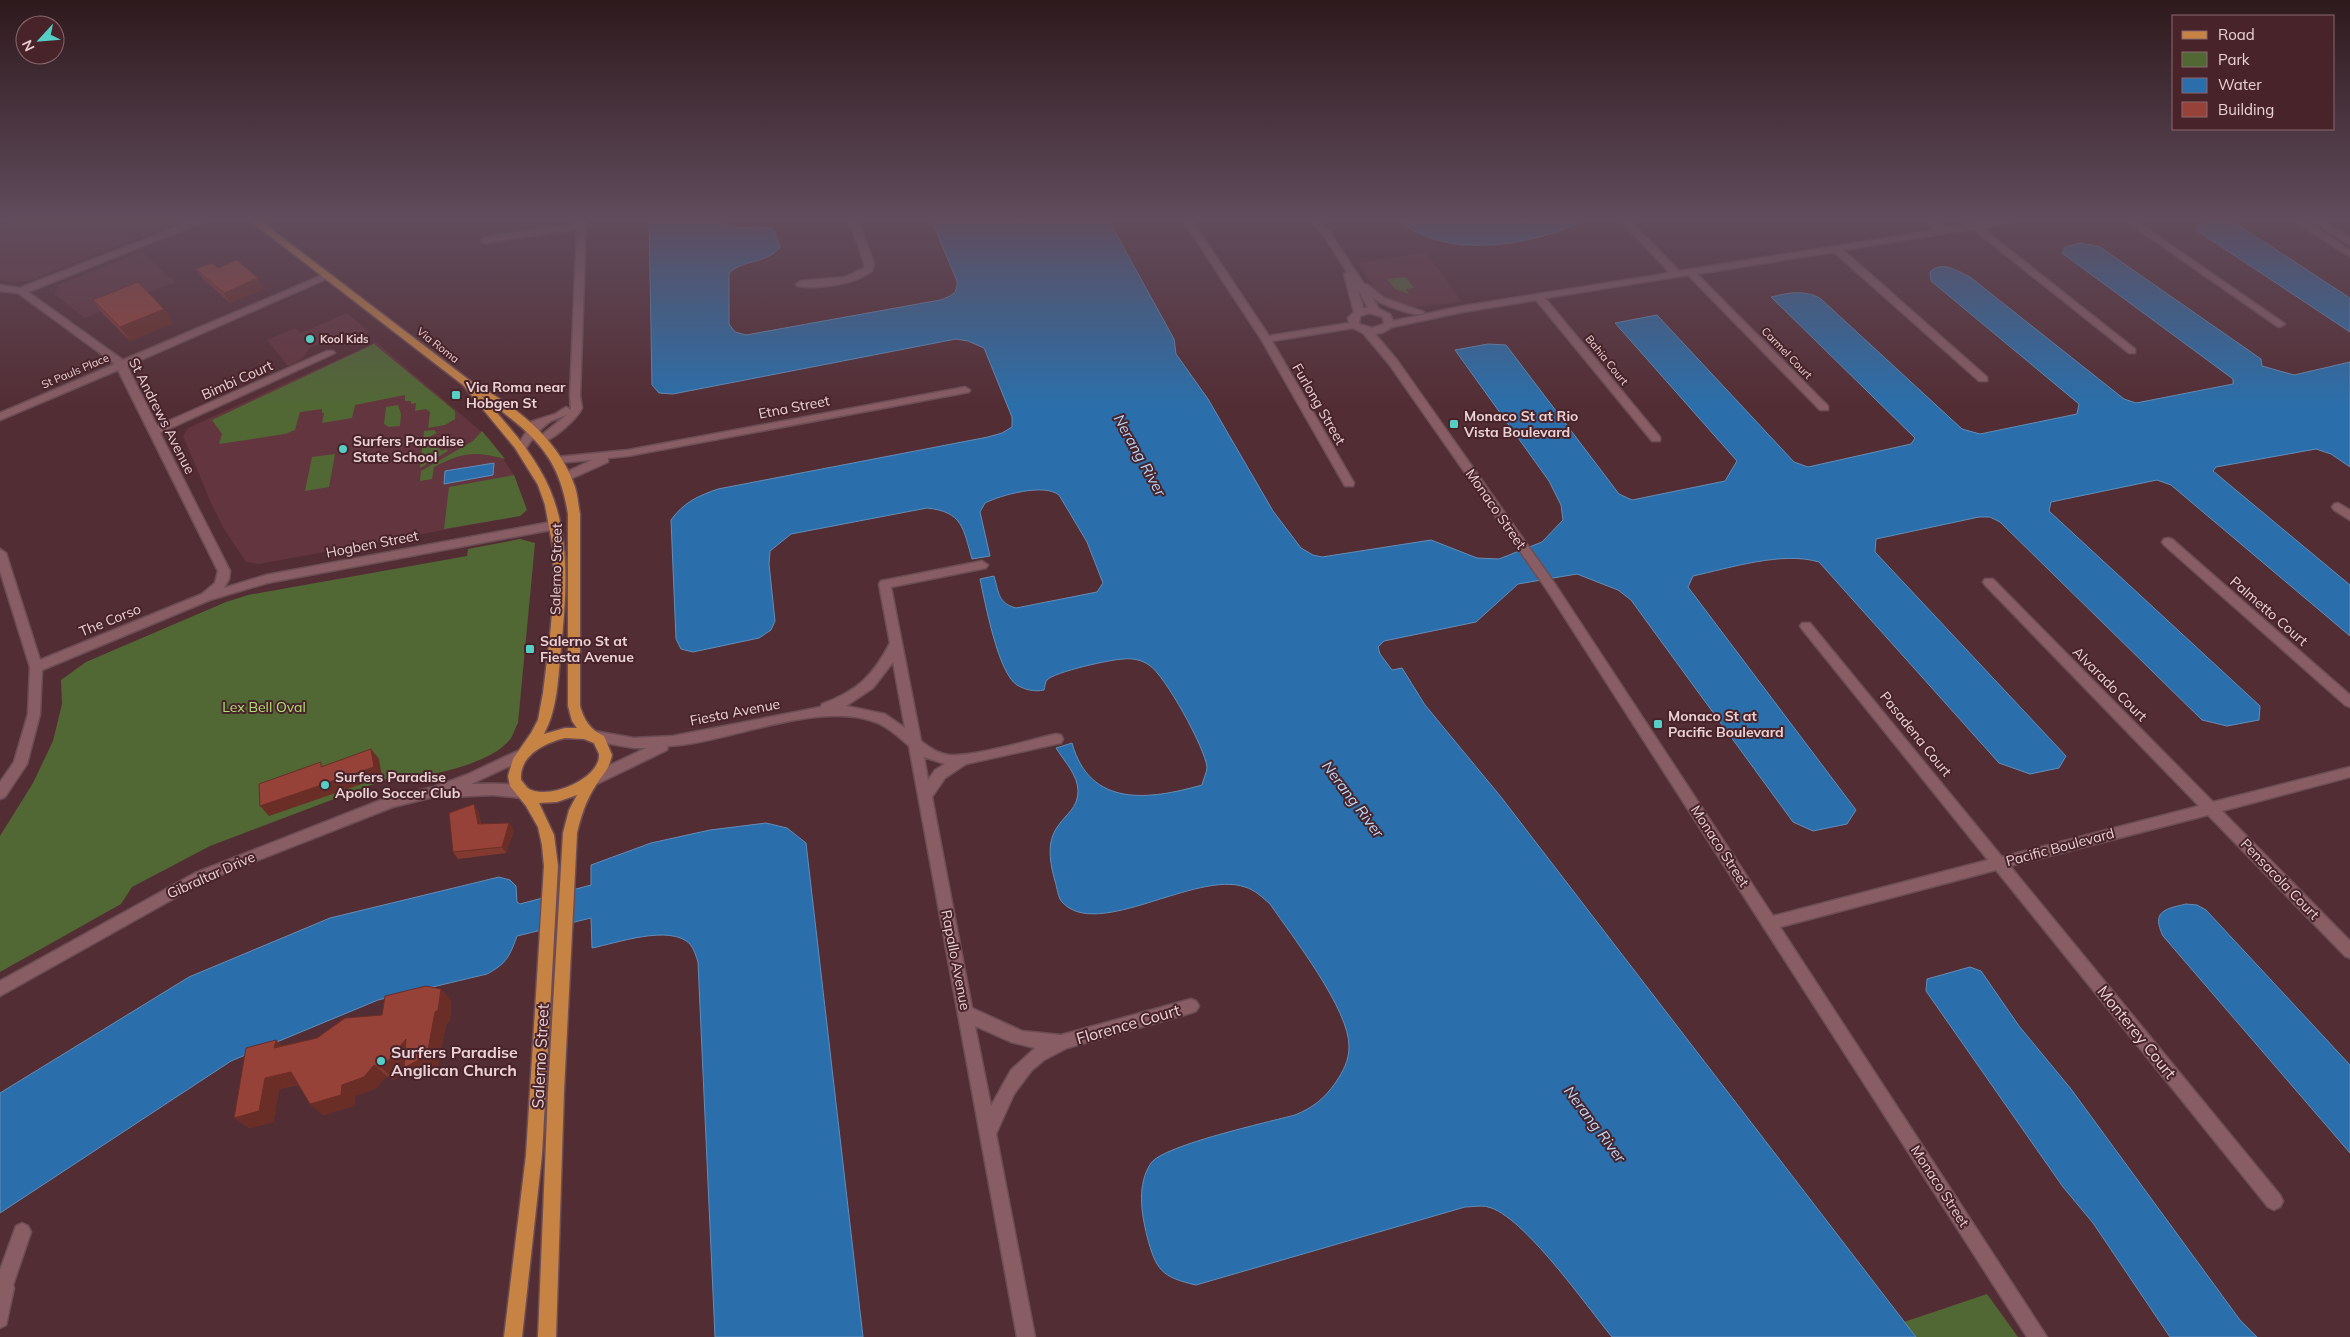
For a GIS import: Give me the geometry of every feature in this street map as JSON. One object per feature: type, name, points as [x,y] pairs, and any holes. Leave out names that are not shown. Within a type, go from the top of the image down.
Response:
[{"type":"main road","name":"Via Roma","points":[[332,281],[465,382],[494,399],[530,428],[557,460],[568,483]]},
{"type":"main road","name":"Via Roma","points":[[465,382],[534,466],[551,508]]},
{"type":"main road","name":"Salerno Street","points":[[568,483],[574,514],[574,706],[578,721],[592,735]]},
{"type":"main road","name":"Salerno Street","points":[[525,752],[540,730],[549,698],[557,630],[559,577],[556,525],[551,508]]},
{"type":"main road","points":[[571,733],[592,735],[603,745],[605,759],[602,767],[592,780],[576,790],[552,796],[536,797],[524,792],[517,785],[514,774],[516,765],[525,752],[539,742],[554,735],[571,733]]},
{"type":"main road","name":"Salerno Street","points":[[547,1337],[556,1091],[571,827],[579,802],[592,780]]},
{"type":"main road","name":"Salerno Street","points":[[513,1337],[516,1284],[530,1193],[550,895],[550,855],[546,827],[540,814],[524,792]]},
{"type":"main road","points":[[538,1095],[556,1091]]},
{"type":"street","points":[[21,291],[46,281]]},
{"type":"street","name":"St Pauls Place","points":[[0,417],[316,281]]},
{"type":"street","points":[[542,440],[576,413],[578,407],[575,396],[580,281]]},
{"type":"street","points":[[802,284],[824,281]]},
{"type":"street","name":"Furlong Street","points":[[1228,281],[1266,339],[1349,482]]},
{"type":"street","points":[[1351,281],[1359,312]]},
{"type":"street","points":[[1357,281],[1378,312]]},
{"type":"street","points":[[1266,339],[1354,325],[1367,331],[1464,309],[1633,281]]},
{"type":"street","name":"Carmel Court","points":[[1699,281],[1824,408]]},
{"type":"street","points":[[1873,281],[1983,379]]},
{"type":"street","points":[[2044,281],[2132,351]]},
{"type":"street","points":[[2218,281],[2280,324]]},
{"type":"street","points":[[1360,285],[1381,300],[1419,312]]},
{"type":"street","name":"St Andrews Avenue","points":[[0,288],[21,291],[119,361],[224,570],[223,579],[216,589],[197,601]]},
{"type":"street","name":"Bahia Court","points":[[1539,297],[1656,439]]},
{"type":"street","points":[[1354,325],[1353,318],[1359,312],[1419,312],[1464,309]]},
{"type":"street","name":"Monaco Street","points":[[1378,312],[1387,316],[1385,328],[1393,362]]},
{"type":"street","name":"Monaco Street","points":[[1367,331],[1393,362],[1551,587],[2038,1337]]},
{"type":"street","name":"Bimbi Court","points":[[155,432],[330,353]]},
{"type":"street","name":"Etna Street","points":[[557,460],[628,453],[965,390]]},
{"type":"street","points":[[521,448],[530,428],[559,416],[569,408],[575,396]]},
{"type":"street","name":"Etna Street","points":[[568,483],[592,464],[628,453]]},
{"type":"street","points":[[2338,507],[2350,516]]},
{"type":"street","name":"Hogben Street","points":[[197,601],[266,579],[556,525]]},
{"type":"street","name":"Palmetto Court","points":[[2168,542],[2350,702]]},
{"type":"street","points":[[0,553],[36,668],[34,714],[20,764],[0,793]]},
{"type":"street","name":"Rapallo Avenue","points":[[982,564],[884,584],[1026,1337]]},
{"type":"street","name":"Alvarado Court","points":[[1989,582],[2210,808]]},
{"type":"street","name":"The Corso","points":[[36,668],[197,601]]},
{"type":"street","name":"Pasadena Court","points":[[1806,626],[2001,862]]},
{"type":"street","name":"Fiesta Avenue","points":[[802,715],[836,705],[866,688],[885,667],[895,645]]},
{"type":"street","name":"Fiesta Avenue","points":[[592,735],[634,743],[673,741],[802,715],[840,710],[866,714],[891,724],[914,744],[938,758],[952,760],[968,759]]},
{"type":"street","points":[[924,797],[932,782],[943,771],[954,764],[968,759],[1056,739]]},
{"type":"street","name":"Fiesta Avenue","points":[[592,780],[626,761],[673,741]]},
{"type":"street","name":"Gibraltar Drive","points":[[0,989],[200,877],[391,802],[435,792],[486,772],[525,752]]},
{"type":"street","name":"Pacific Boulevard","points":[[1770,923],[2350,772]]},
{"type":"street","name":"Gibraltar Drive","points":[[435,792],[492,789],[524,792]]},
{"type":"street","name":"Pensacola Court","points":[[2210,808],[2350,951]]},
{"type":"street","name":"Monterey Court","points":[[2001,862],[2274,1201]]},
{"type":"street","name":"Florence Court","points":[[988,1133],[999,1103],[1016,1076],[1040,1053],[1066,1041],[1191,1006]]},
{"type":"street","name":"Florence Court","points":[[966,1013],[1013,1037],[1036,1042],[1066,1041]]},
{"type":"street","points":[[0,1319],[2,1291],[22,1232]]},
{"type":"shaded area","points":[[67,281],[175,282],[85,318],[54,294],[60,284]]},
{"type":"shaded area","points":[[1370,281],[1447,281],[1462,302],[1416,307],[1388,299],[1376,291]]},
{"type":"shaded area","name":"Kool Kids","points":[[347,313],[369,332],[355,339],[329,340],[310,348],[302,359],[288,366],[267,340],[295,328],[301,333]]},
{"type":"shaded area","name":"Surfers Paradise State School","points":[[376,342],[490,439],[514,475],[527,510],[520,516],[259,564],[246,562],[224,529],[211,503],[183,436],[188,428]]},
{"type":"green space","points":[[1389,281],[1409,281],[1414,288],[1406,289],[1409,294],[1395,289]]},
{"type":"green space","points":[[374,344],[455,411],[455,419],[445,425],[428,428],[430,412],[426,409],[415,411],[416,403],[411,404],[411,401],[405,401],[405,395],[355,405],[352,418],[322,423],[324,413],[322,413],[322,409],[300,412],[295,430],[285,434],[219,444],[222,434],[212,420]]},
{"type":"green space","points":[[398,405],[401,414],[400,426],[389,427],[384,424],[386,407]]},
{"type":"green space","points":[[434,430],[437,433],[427,438],[442,451],[446,449],[448,451],[420,468],[424,431]]},
{"type":"green space","points":[[482,431],[505,459],[477,454],[453,458],[434,467],[432,479],[420,481],[421,471],[473,441]]},
{"type":"green space","points":[[335,454],[329,487],[305,491],[312,457]]},
{"type":"green space","points":[[514,475],[527,510],[520,516],[444,529],[449,487]]},
{"type":"green space","name":"Lex Bell Oval","points":[[520,539],[535,543],[518,723],[511,738],[502,747],[491,755],[477,761],[446,771],[404,780],[403,773],[210,846],[132,887],[121,904],[0,972],[0,836],[33,783],[53,741],[62,704],[61,680],[86,662],[226,602],[248,595],[467,556],[468,549]]},
{"type":"green space","points":[[1987,1294],[2018,1337],[1916,1337],[1904,1322]]},
{"type":"water","name":"Nerang River","points":[[650,281],[729,281],[729,324],[735,332],[746,335],[940,300],[955,292],[957,281],[1142,281],[1174,339],[1176,354],[1208,399],[1273,511],[1301,548],[1313,555],[1322,557],[1431,540],[1477,558],[1499,559],[1542,542],[1563,520],[1561,505],[1549,481],[1455,350],[1488,344],[1506,345],[1619,494],[1632,500],[1725,481],[1737,461],[1615,323],[1657,315],[1794,462],[1808,467],[1911,444],[1915,438],[1771,297],[1803,293],[1821,299],[1962,429],[1980,434],[2077,414],[2079,404],[1931,281],[1976,281],[2124,399],[2136,403],[2233,384],[2233,379],[2101,281],[2149,281],[2261,359],[2262,366],[2294,375],[2350,362],[2350,467],[2331,454],[2316,449],[2216,467],[2213,471],[2350,585],[2350,636],[2171,485],[2157,480],[2051,502],[2049,511],[2260,706],[2259,720],[2227,726],[2202,720],[2000,522],[1990,517],[1979,517],[1876,539],[1875,552],[2066,756],[2059,768],[2030,774],[1999,763],[1819,562],[1789,558],[1773,559],[1693,576],[1688,587],[1856,810],[1847,824],[1813,831],[1793,822],[1631,600],[1618,590],[1577,574],[1518,584],[1476,622],[1384,641],[1378,647],[1380,654],[1392,670],[1402,668],[1425,705],[1501,797],[1916,1337],[1612,1337],[1554,1264],[1519,1226],[1502,1214],[1483,1206],[1465,1207],[1196,1285],[1167,1275],[1157,1264],[1154,1257],[1147,1236],[1142,1208],[1142,1189],[1151,1163],[1160,1156],[1175,1149],[1218,1135],[1295,1115],[1313,1106],[1332,1088],[1347,1061],[1349,1047],[1347,1032],[1330,994],[1305,954],[1270,904],[1249,888],[1225,884],[1201,888],[1122,910],[1098,914],[1078,912],[1062,902],[1052,867],[1050,846],[1054,832],[1074,806],[1078,791],[1076,779],[1056,748],[1072,743],[1081,764],[1092,779],[1107,789],[1124,794],[1162,794],[1202,785],[1207,767],[1192,729],[1174,697],[1156,671],[1146,663],[1127,659],[1084,666],[1052,677],[1046,681],[1044,690],[1037,691],[1017,685],[1010,678],[1004,667],[993,636],[980,579],[994,576],[1002,600],[1016,608],[1097,592],[1103,583],[1087,542],[1059,495],[1043,490],[1033,490],[1011,494],[985,503],[980,512],[990,556],[972,559],[960,523],[948,513],[927,508],[791,534],[770,551],[769,564],[775,621],[771,630],[759,638],[693,652],[681,649],[676,639],[671,520],[686,504],[718,489],[1002,433],[1012,427],[1012,417],[984,348],[968,341],[956,339],[673,394],[659,393],[652,385]]},
{"type":"water","points":[[2274,281],[2325,281],[2350,298],[2350,332]]},
{"type":"water","points":[[494,463],[493,475],[444,484],[445,471]]},
{"type":"water","points":[[766,823],[787,828],[806,843],[863,1337],[715,1337],[698,962],[690,944],[681,938],[670,935],[629,939],[592,948],[591,918],[517,936],[512,949],[503,963],[487,974],[378,1000],[231,1061],[0,1213],[0,1093],[189,977],[330,918],[499,877],[510,880],[516,886],[517,902],[520,904],[591,885],[591,865],[651,843],[710,830]]},
{"type":"water","points":[[2186,904],[2197,905],[2206,910],[2350,1065],[2350,1153],[2163,936],[2159,916],[2166,910]]},
{"type":"water","points":[[1970,967],[1981,971],[2019,1026],[2071,1089],[2240,1320],[2257,1337],[2170,1337],[2093,1223],[2063,1187],[1926,991],[1927,979]]},
{"type":"building","points":[[210,281],[250,281],[224,293]]},
{"type":"building","points":[[138,282],[164,309],[120,327],[93,300]]},
{"type":"building","points":[[371,749],[374,767],[260,806],[259,784],[321,762],[321,767]]},
{"type":"building","points":[[474,804],[478,824],[509,823],[502,847],[453,852],[449,813]]},
{"type":"building","name":"Surfers Paradise Anglican Church","points":[[426,986],[441,989],[427,1055],[404,1068],[406,1039],[382,1068],[374,1065],[364,1077],[342,1085],[341,1095],[310,1104],[291,1072],[265,1078],[259,1111],[234,1118],[246,1048],[276,1040],[274,1048],[317,1038],[345,1018],[382,1015],[385,996]]},
{"type":"place","name":"Kool Kids","points":[[310,339]]},
{"type":"place","name":"Via Roma near Hobgen St","points":[[456,395]]},
{"type":"place","name":"Monaco St at Rio Vista Boulevard","points":[[1454,424]]},
{"type":"place","name":"Surfers Paradise State School","points":[[343,449]]},
{"type":"place","name":"Salerno St at Fiesta Avenue","points":[[530,649]]},
{"type":"place","name":"Monaco St at Pacific Boulevard","points":[[1658,724]]},
{"type":"place","name":"Surfers Paradise Apollo Soccer Club","points":[[325,785]]},
{"type":"place","name":"Surfers Paradise Anglican Church","points":[[381,1061]]}]
